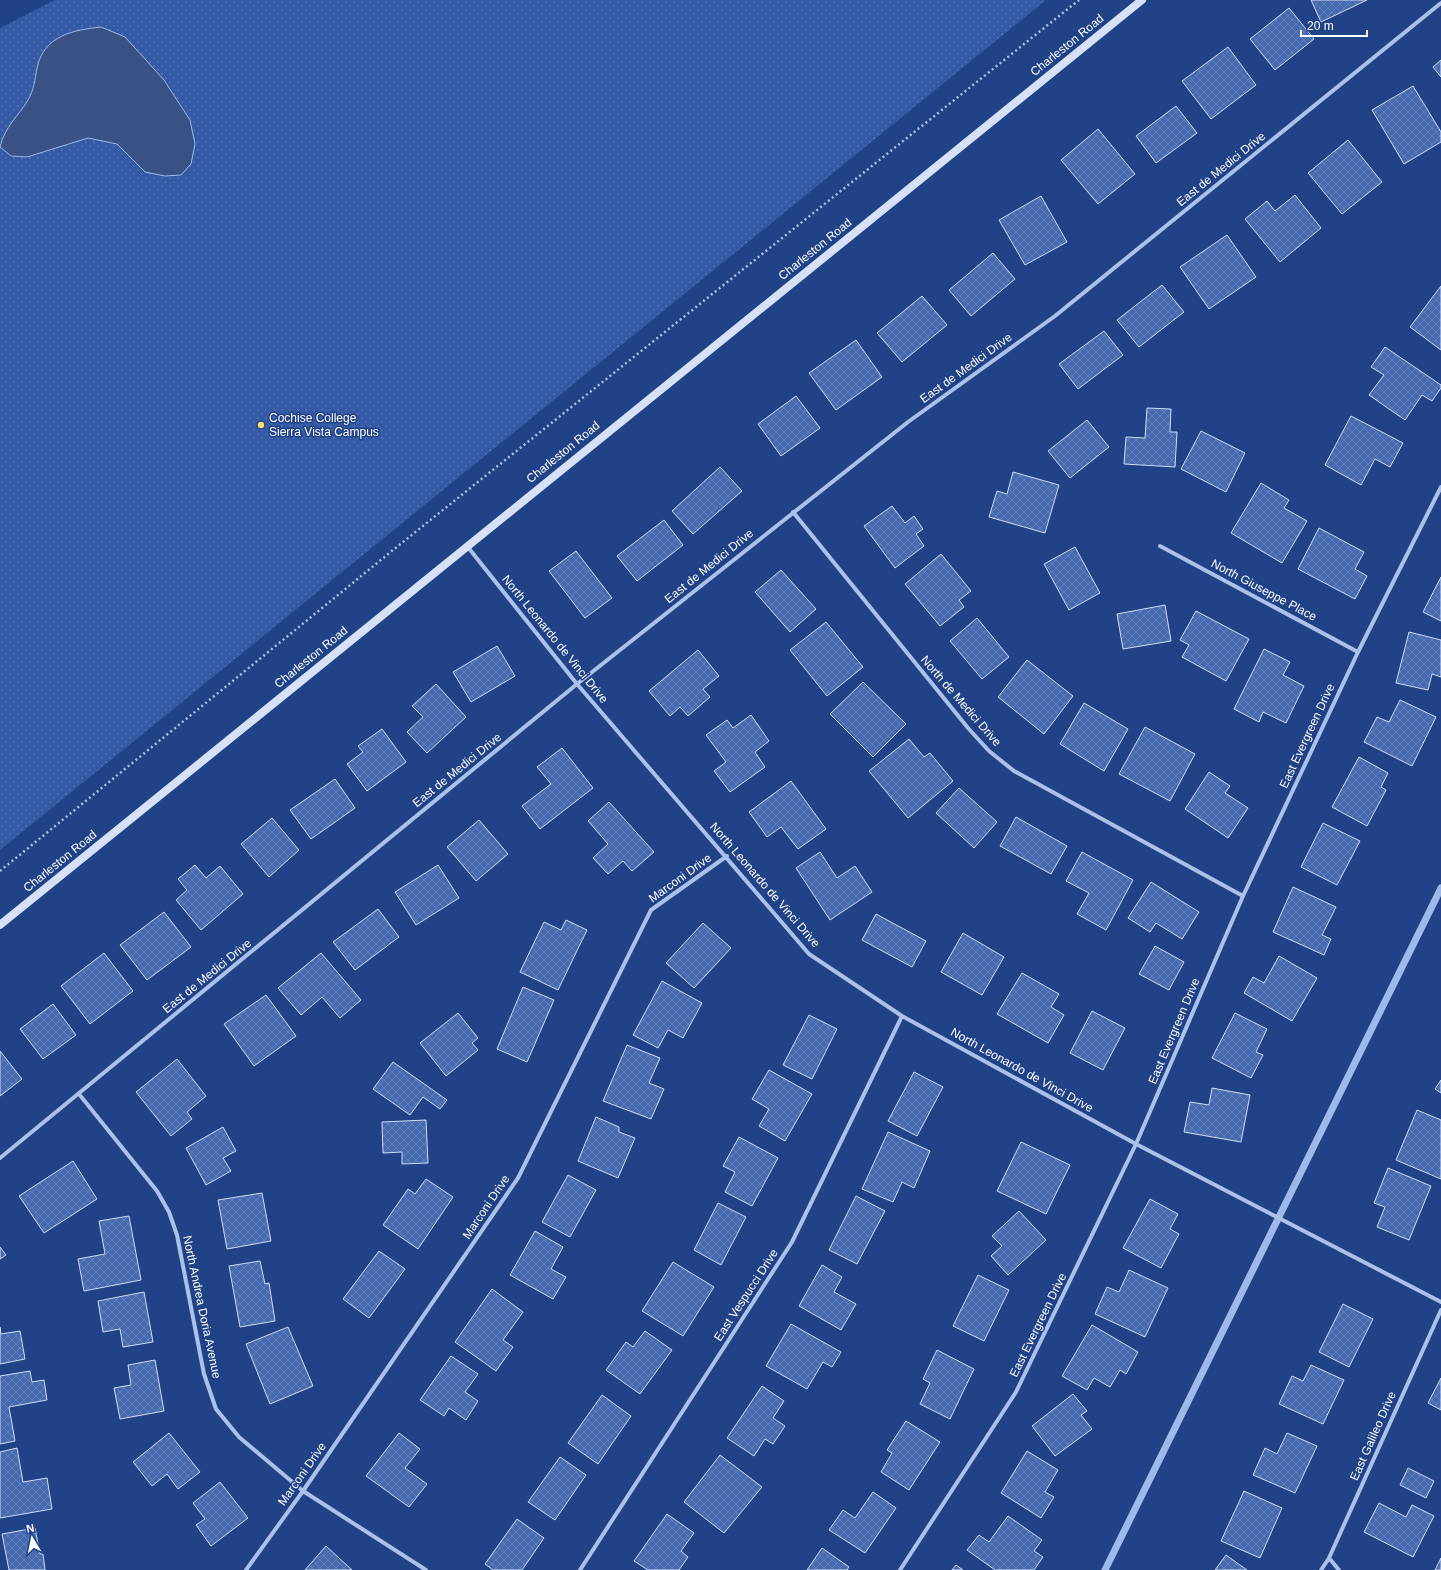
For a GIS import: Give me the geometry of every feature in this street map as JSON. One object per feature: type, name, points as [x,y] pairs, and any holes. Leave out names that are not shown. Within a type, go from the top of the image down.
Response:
[{"type":"main road","name":"Charleston Road","points":[[0,925],[466,546],[1142,0]]},
{"type":"street","name":"East de Medici Drive","points":[[0,1158],[577,684],[908,422],[1055,316],[1441,3]]},
{"type":"street","name":"East Evergreen Drive","points":[[900,1570],[1016,1392],[1136,1144],[1243,896],[1358,652],[1441,487]]},
{"type":"street","name":"North de Medici Drive","points":[[793,512],[968,728],[989,751],[1014,771],[1243,896]]},
{"type":"street","name":"North Leonardo de Vinci Drive","points":[[466,546],[577,684],[727,856],[809,954],[902,1016],[1136,1144],[1441,1302]]},
{"type":"street","name":"North Giuseppe Place","points":[[1160,546],[1358,652]]},
{"type":"street","name":"Marconi Drive","points":[[246,1570],[303,1491],[518,1178],[651,910],[727,856]]},
{"type":"street","name":"East Vespucci Drive","points":[[580,1570],[792,1242],[902,1016]]},
{"type":"street","name":"North Andrea Doria Avenue","points":[[79,1094],[157,1191],[169,1212],[177,1235],[204,1374],[216,1409],[239,1437],[303,1491],[426,1570]]},
{"type":"street","name":"East Galileo Drive","points":[[1321,1570],[1329,1558],[1441,1310]]},
{"type":"street","points":[[1329,1558],[1339,1570]]},
{"type":"path","points":[[0,871],[398,546],[1079,0]]},
{"type":"shaded area","name":"Cochise College Sierra Vista Campus","points":[[55,0],[1046,0],[0,850],[0,28]]},
{"type":"shaded area","points":[[101,27],[125,37],[164,80],[190,120],[195,144],[191,164],[181,175],[165,176],[145,172],[117,144],[88,138],[27,157],[11,156],[0,147],[8,127],[30,96],[37,68],[46,48],[53,41],[62,36],[81,30]]},
{"type":"building","points":[[1311,0],[1367,0],[1321,22]]},
{"type":"building","points":[[1289,8],[1314,39],[1275,70],[1250,39]]},
{"type":"building","points":[[1228,47],[1256,85],[1211,119],[1182,81]]},
{"type":"building","points":[[1441,60],[1441,77],[1433,67]]},
{"type":"building","points":[[1413,86],[1441,132],[1441,142],[1404,164],[1372,110]]},
{"type":"building","points":[[1176,106],[1197,133],[1156,163],[1136,136]]},
{"type":"building","points":[[1098,129],[1135,174],[1098,204],[1061,160]]},
{"type":"building","points":[[1348,140],[1382,182],[1342,214],[1308,173]]},
{"type":"building","points":[[1295,195],[1321,228],[1280,262],[1245,219],[1267,201],[1275,211]]},
{"type":"building","points":[[1041,196],[1067,242],[1025,265],[999,220]]},
{"type":"building","points":[[1227,235],[1256,277],[1209,309],[1180,267]]},
{"type":"building","points":[[993,253],[1015,279],[971,316],[949,290]]},
{"type":"building","points":[[1162,285],[1184,312],[1139,347],[1117,320]]},
{"type":"building","points":[[1441,286],[1441,350],[1410,327]]},
{"type":"building","points":[[922,296],[947,325],[902,362],[877,333]]},
{"type":"building","points":[[1104,331],[1123,355],[1078,389],[1059,364]]},
{"type":"building","points":[[856,340],[882,377],[836,410],[809,373]]},
{"type":"building","points":[[1385,347],[1441,385],[1441,388],[1432,401],[1422,395],[1405,420],[1369,395],[1384,375],[1371,367]]},
{"type":"building","points":[[796,396],[820,428],[781,456],[758,424]]},
{"type":"building","points":[[1147,408],[1171,409],[1170,432],[1177,432],[1175,467],[1124,464],[1126,437],[1145,438]]},
{"type":"building","points":[[1351,416],[1403,443],[1390,467],[1375,459],[1361,485],[1325,465]]},
{"type":"building","points":[[1087,420],[1109,447],[1070,478],[1048,451]]},
{"type":"building","points":[[1201,431],[1245,453],[1226,492],[1181,469]]},
{"type":"building","points":[[720,467],[742,491],[693,534],[672,511]]},
{"type":"building","points":[[1013,472],[1059,485],[1045,533],[989,517],[997,491],[1007,494]]},
{"type":"building","points":[[1261,483],[1289,500],[1284,508],[1307,521],[1282,563],[1231,533]]},
{"type":"building","points":[[892,506],[905,523],[914,516],[923,529],[916,534],[924,546],[895,568],[864,526]]},
{"type":"building","points":[[664,520],[683,545],[637,581],[617,556]]},
{"type":"building","points":[[1319,528],[1364,552],[1355,569],[1367,576],[1355,599],[1298,569]]},
{"type":"building","points":[[1075,547],[1100,593],[1069,610],[1044,564]]},
{"type":"building","points":[[576,551],[612,598],[585,618],[549,571]]},
{"type":"building","points":[[941,554],[971,591],[959,600],[964,607],[940,626],[905,584]]},
{"type":"building","points":[[781,570],[816,609],[790,632],[755,592]]},
{"type":"building","points":[[1441,577],[1441,621],[1423,612]]},
{"type":"building","points":[[1165,605],[1171,641],[1123,649],[1117,614]]},
{"type":"building","points":[[1196,611],[1249,639],[1226,681],[1182,657],[1189,645],[1180,640]]},
{"type":"building","points":[[977,618],[1009,657],[982,679],[950,641]]},
{"type":"building","points":[[826,622],[863,667],[827,696],[790,650]]},
{"type":"building","points":[[1409,632],[1441,640],[1441,677],[1432,674],[1428,690],[1396,683]]},
{"type":"building","points":[[497,646],[515,676],[471,702],[453,672]]},
{"type":"building","points":[[1264,649],[1290,662],[1283,675],[1304,686],[1286,723],[1263,712],[1259,722],[1234,709]]},
{"type":"building","points":[[698,650],[719,676],[703,689],[710,697],[688,716],[680,707],[670,716],[649,691]]},
{"type":"building","points":[[1027,660],[1073,696],[1044,734],[998,697]]},
{"type":"building","points":[[863,682],[906,724],[873,757],[830,714]]},
{"type":"building","points":[[436,684],[466,717],[427,753],[407,732],[423,717],[412,706]]},
{"type":"building","points":[[1400,700],[1436,717],[1412,766],[1364,742],[1377,717],[1389,722]]},
{"type":"building","points":[[1084,703],[1128,729],[1104,771],[1060,744]]},
{"type":"building","points":[[751,715],[769,741],[755,752],[765,767],[730,792],[714,771],[726,762],[706,735],[727,720],[733,728]]},
{"type":"building","points":[[1145,727],[1195,754],[1170,801],[1119,774]]},
{"type":"building","points":[[382,729],[406,762],[367,791],[347,764],[363,752],[358,746]]},
{"type":"building","points":[[909,739],[924,757],[930,753],[953,781],[908,818],[869,771]]},
{"type":"building","points":[[562,748],[593,788],[540,829],[522,806],[551,784],[537,767]]},
{"type":"building","points":[[1359,757],[1388,773],[1381,787],[1386,790],[1367,826],[1332,807]]},
{"type":"building","points":[[1209,772],[1230,786],[1225,793],[1248,808],[1228,838],[1185,809]]},
{"type":"building","points":[[335,779],[355,808],[311,839],[290,810]]},
{"type":"building","points":[[791,781],[826,829],[798,849],[781,827],[767,837],[749,812]]},
{"type":"building","points":[[959,788],[997,822],[974,848],[936,813]]},
{"type":"building","points":[[609,802],[654,852],[632,871],[623,861],[608,874],[593,858],[608,844],[588,821]]},
{"type":"building","points":[[1016,817],[1067,846],[1051,874],[1000,846]]},
{"type":"building","points":[[272,818],[299,850],[269,877],[241,844]]},
{"type":"building","points":[[479,820],[508,854],[476,881],[447,847]]},
{"type":"building","points":[[1323,823],[1360,841],[1337,885],[1301,867]]},
{"type":"building","points":[[820,852],[837,878],[855,866],[872,892],[830,920],[796,868]]},
{"type":"building","points":[[1082,852],[1133,880],[1106,930],[1077,914],[1089,893],[1066,881]]},
{"type":"building","points":[[195,865],[206,878],[220,866],[243,894],[201,930],[176,900],[187,890],[178,879]]},
{"type":"building","points":[[438,865],[459,898],[416,925],[395,892]]},
{"type":"building","points":[[1151,882],[1199,912],[1182,939],[1156,923],[1150,932],[1128,918]]},
{"type":"building","points":[[1293,887],[1336,907],[1322,935],[1331,939],[1324,955],[1273,932]]},
{"type":"building","points":[[378,909],[399,937],[355,970],[333,942]]},
{"type":"building","points":[[164,912],[191,947],[147,980],[120,945]]},
{"type":"building","points":[[876,914],[926,941],[912,967],[862,940]]},
{"type":"building","points":[[566,920],[587,930],[558,990],[520,972],[544,922],[561,930]]},
{"type":"building","points":[[703,923],[731,948],[694,988],[666,963]]},
{"type":"building","points":[[963,933],[1004,957],[982,995],[941,972]]},
{"type":"building","points":[[1155,946],[1184,962],[1169,990],[1139,974]]},
{"type":"building","points":[[104,953],[133,991],[90,1024],[61,986]]},
{"type":"building","points":[[321,953],[361,1000],[340,1018],[322,997],[301,1015],[278,988]]},
{"type":"building","points":[[1279,956],[1317,978],[1292,1021],[1244,993],[1253,977],[1264,983]]},
{"type":"building","points":[[1022,973],[1059,994],[1051,1007],[1064,1015],[1048,1043],[997,1014]]},
{"type":"building","points":[[662,981],[702,1003],[683,1038],[668,1030],[658,1048],[633,1035]]},
{"type":"building","points":[[523,987],[554,1000],[527,1062],[497,1049]]},
{"type":"building","points":[[266,995],[296,1036],[254,1066],[224,1024]]},
{"type":"building","points":[[53,1004],[76,1035],[43,1059],[20,1029]]},
{"type":"building","points":[[1092,1011],[1125,1028],[1103,1070],[1070,1053]]},
{"type":"building","points":[[458,1013],[478,1038],[472,1043],[478,1050],[446,1076],[420,1043]]},
{"type":"building","points":[[1235,1013],[1267,1029],[1256,1052],[1263,1055],[1251,1078],[1212,1058]]},
{"type":"building","points":[[809,1015],[837,1029],[812,1079],[783,1065]]},
{"type":"building","points":[[627,1045],[660,1058],[649,1083],[664,1089],[651,1119],[603,1101]]},
{"type":"building","points":[[0,1051],[22,1079],[0,1096]]},
{"type":"building","points":[[177,1059],[206,1096],[187,1112],[192,1119],[171,1136],[136,1092]]},
{"type":"building","points":[[393,1062],[447,1100],[440,1109],[423,1097],[410,1115],[373,1089]]},
{"type":"building","points":[[769,1070],[812,1094],[785,1141],[759,1126],[769,1109],[752,1099]]},
{"type":"building","points":[[914,1072],[943,1087],[917,1136],[888,1121]]},
{"type":"building","points":[[1441,1080],[1441,1093],[1435,1089]]},
{"type":"building","points":[[1212,1088],[1250,1095],[1241,1142],[1184,1132],[1190,1102],[1209,1105]]},
{"type":"building","points":[[1417,1110],[1441,1120],[1441,1179],[1396,1160]]},
{"type":"building","points":[[596,1117],[619,1127],[619,1132],[635,1138],[618,1178],[578,1161]]},
{"type":"building","points":[[426,1120],[428,1163],[402,1164],[402,1152],[383,1153],[382,1122]]},
{"type":"building","points":[[223,1127],[236,1151],[223,1158],[231,1171],[206,1185],[186,1148]]},
{"type":"building","points":[[888,1132],[930,1151],[914,1188],[902,1182],[893,1202],[862,1189]]},
{"type":"building","points":[[739,1137],[778,1158],[752,1206],[725,1192],[735,1172],[723,1166]]},
{"type":"building","points":[[1021,1142],[1070,1165],[1046,1214],[997,1191]]},
{"type":"building","points":[[73,1161],[97,1199],[44,1233],[19,1196]]},
{"type":"building","points":[[1388,1168],[1431,1186],[1409,1240],[1377,1227],[1385,1207],[1374,1203]]},
{"type":"building","points":[[568,1175],[596,1190],[570,1237],[542,1222]]},
{"type":"building","points":[[426,1179],[453,1197],[418,1249],[383,1225],[408,1189],[415,1194]]},
{"type":"building","points":[[262,1193],[271,1241],[227,1249],[218,1200]]},
{"type":"building","points":[[856,1196],[885,1211],[857,1264],[829,1250]]},
{"type":"building","points":[[1150,1199],[1178,1214],[1170,1229],[1179,1234],[1161,1268],[1123,1248]]},
{"type":"building","points":[[718,1203],[746,1217],[721,1265],[694,1250]]},
{"type":"building","points":[[1019,1211],[1046,1240],[1008,1275],[991,1256],[1002,1246],[992,1236]]},
{"type":"building","points":[[129,1216],[141,1280],[84,1291],[78,1259],[105,1254],[99,1221]]},
{"type":"building","points":[[535,1231],[563,1247],[551,1269],[566,1277],[553,1299],[510,1275]]},
{"type":"building","points":[[0,1247],[6,1255],[0,1259]]},
{"type":"building","points":[[379,1251],[405,1269],[369,1318],[343,1299]]},
{"type":"building","points":[[260,1261],[265,1284],[269,1283],[275,1321],[240,1327],[229,1266]]},
{"type":"building","points":[[673,1262],[714,1287],[683,1336],[642,1311]]},
{"type":"building","points":[[822,1265],[842,1277],[834,1292],[856,1304],[841,1330],[799,1306]]},
{"type":"building","points":[[1129,1270],[1168,1288],[1145,1337],[1095,1314],[1107,1287],[1119,1292]]},
{"type":"building","points":[[978,1275],[1009,1290],[984,1341],[953,1326]]},
{"type":"building","points":[[492,1289],[523,1312],[503,1340],[513,1347],[496,1371],[455,1342]]},
{"type":"building","points":[[144,1292],[153,1342],[123,1347],[120,1329],[103,1332],[98,1301]]},
{"type":"building","points":[[1343,1304],[1373,1319],[1349,1367],[1319,1352]]},
{"type":"building","points":[[791,1324],[841,1352],[832,1367],[823,1362],[807,1389],[766,1366]]},
{"type":"building","points":[[1092,1325],[1138,1352],[1126,1374],[1120,1370],[1110,1387],[1094,1378],[1087,1390],[1062,1376]]},
{"type":"building","points":[[0,1327],[1,1334],[20,1331],[25,1359],[0,1364]]},
{"type":"building","points":[[288,1327],[313,1386],[270,1404],[246,1344]]},
{"type":"building","points":[[645,1331],[672,1350],[640,1394],[606,1370],[626,1342],[633,1347]]},
{"type":"building","points":[[937,1350],[974,1369],[950,1419],[920,1404],[930,1383],[923,1379]]},
{"type":"building","points":[[451,1356],[478,1374],[465,1392],[478,1401],[466,1420],[449,1408],[444,1416],[420,1400]]},
{"type":"building","points":[[155,1360],[164,1411],[120,1419],[114,1388],[131,1385],[128,1365]]},
{"type":"building","points":[[1311,1365],[1344,1380],[1323,1424],[1279,1404],[1292,1376],[1303,1381]]},
{"type":"building","points":[[30,1371],[32,1382],[44,1380],[47,1400],[9,1407],[15,1441],[0,1444],[0,1376]]},
{"type":"building","points":[[1441,1378],[1441,1410],[1428,1403]]},
{"type":"building","points":[[762,1386],[784,1401],[773,1418],[785,1426],[773,1444],[765,1439],[754,1456],[727,1438]]},
{"type":"building","points":[[1073,1394],[1087,1411],[1081,1415],[1092,1429],[1055,1456],[1032,1426]]},
{"type":"building","points":[[602,1395],[631,1416],[598,1464],[568,1443]]},
{"type":"building","points":[[906,1421],[940,1442],[909,1490],[881,1472],[892,1453],[887,1450]]},
{"type":"building","points":[[169,1433],[200,1472],[178,1489],[167,1474],[152,1486],[133,1462]]},
{"type":"building","points":[[399,1433],[420,1449],[405,1468],[427,1484],[409,1507],[366,1476]]},
{"type":"building","points":[[1287,1433],[1317,1446],[1295,1493],[1253,1475],[1265,1448],[1277,1454]]},
{"type":"building","points":[[17,1448],[23,1482],[47,1478],[52,1509],[0,1518],[0,1452]]},
{"type":"building","points":[[1027,1451],[1058,1470],[1045,1492],[1054,1497],[1041,1518],[1001,1493]]},
{"type":"building","points":[[720,1455],[762,1487],[724,1533],[684,1502]]},
{"type":"building","points":[[560,1457],[586,1475],[555,1520],[528,1502]]},
{"type":"building","points":[[1408,1468],[1434,1481],[1426,1498],[1400,1485]]},
{"type":"building","points":[[220,1482],[248,1518],[211,1546],[196,1525],[205,1519],[193,1503]]},
{"type":"building","points":[[1244,1491],[1282,1508],[1260,1558],[1221,1541]]},
{"type":"building","points":[[873,1492],[896,1508],[865,1553],[829,1530],[843,1510],[855,1518]]},
{"type":"building","points":[[1379,1503],[1406,1517],[1412,1505],[1434,1516],[1413,1557],[1364,1532]]},
{"type":"building","points":[[667,1514],[694,1533],[681,1551],[688,1557],[679,1570],[648,1570],[634,1561]]},
{"type":"building","points":[[1008,1516],[1042,1540],[1034,1551],[1043,1557],[1034,1570],[995,1570],[967,1550],[979,1535],[989,1542]]},
{"type":"building","points":[[517,1519],[544,1538],[522,1570],[493,1570],[485,1564]]},
{"type":"building","points":[[35,1528],[40,1554],[43,1554],[45,1570],[9,1570],[2,1534]]},
{"type":"building","points":[[326,1546],[352,1570],[305,1570]]},
{"type":"building","points":[[822,1548],[849,1567],[847,1570],[807,1570]]},
{"type":"building","points":[[1226,1555],[1247,1570],[1215,1570]]},
{"type":"building","points":[[1441,1558],[1441,1570],[1435,1570]]},
{"type":"building","points":[[956,1565],[963,1570],[952,1570]]},
{"type":"waterway","points":[[1105,1570],[1441,888]]},
{"type":"place","name":"Cochise College Sierra Vista Campus","points":[[261,425]]}]
